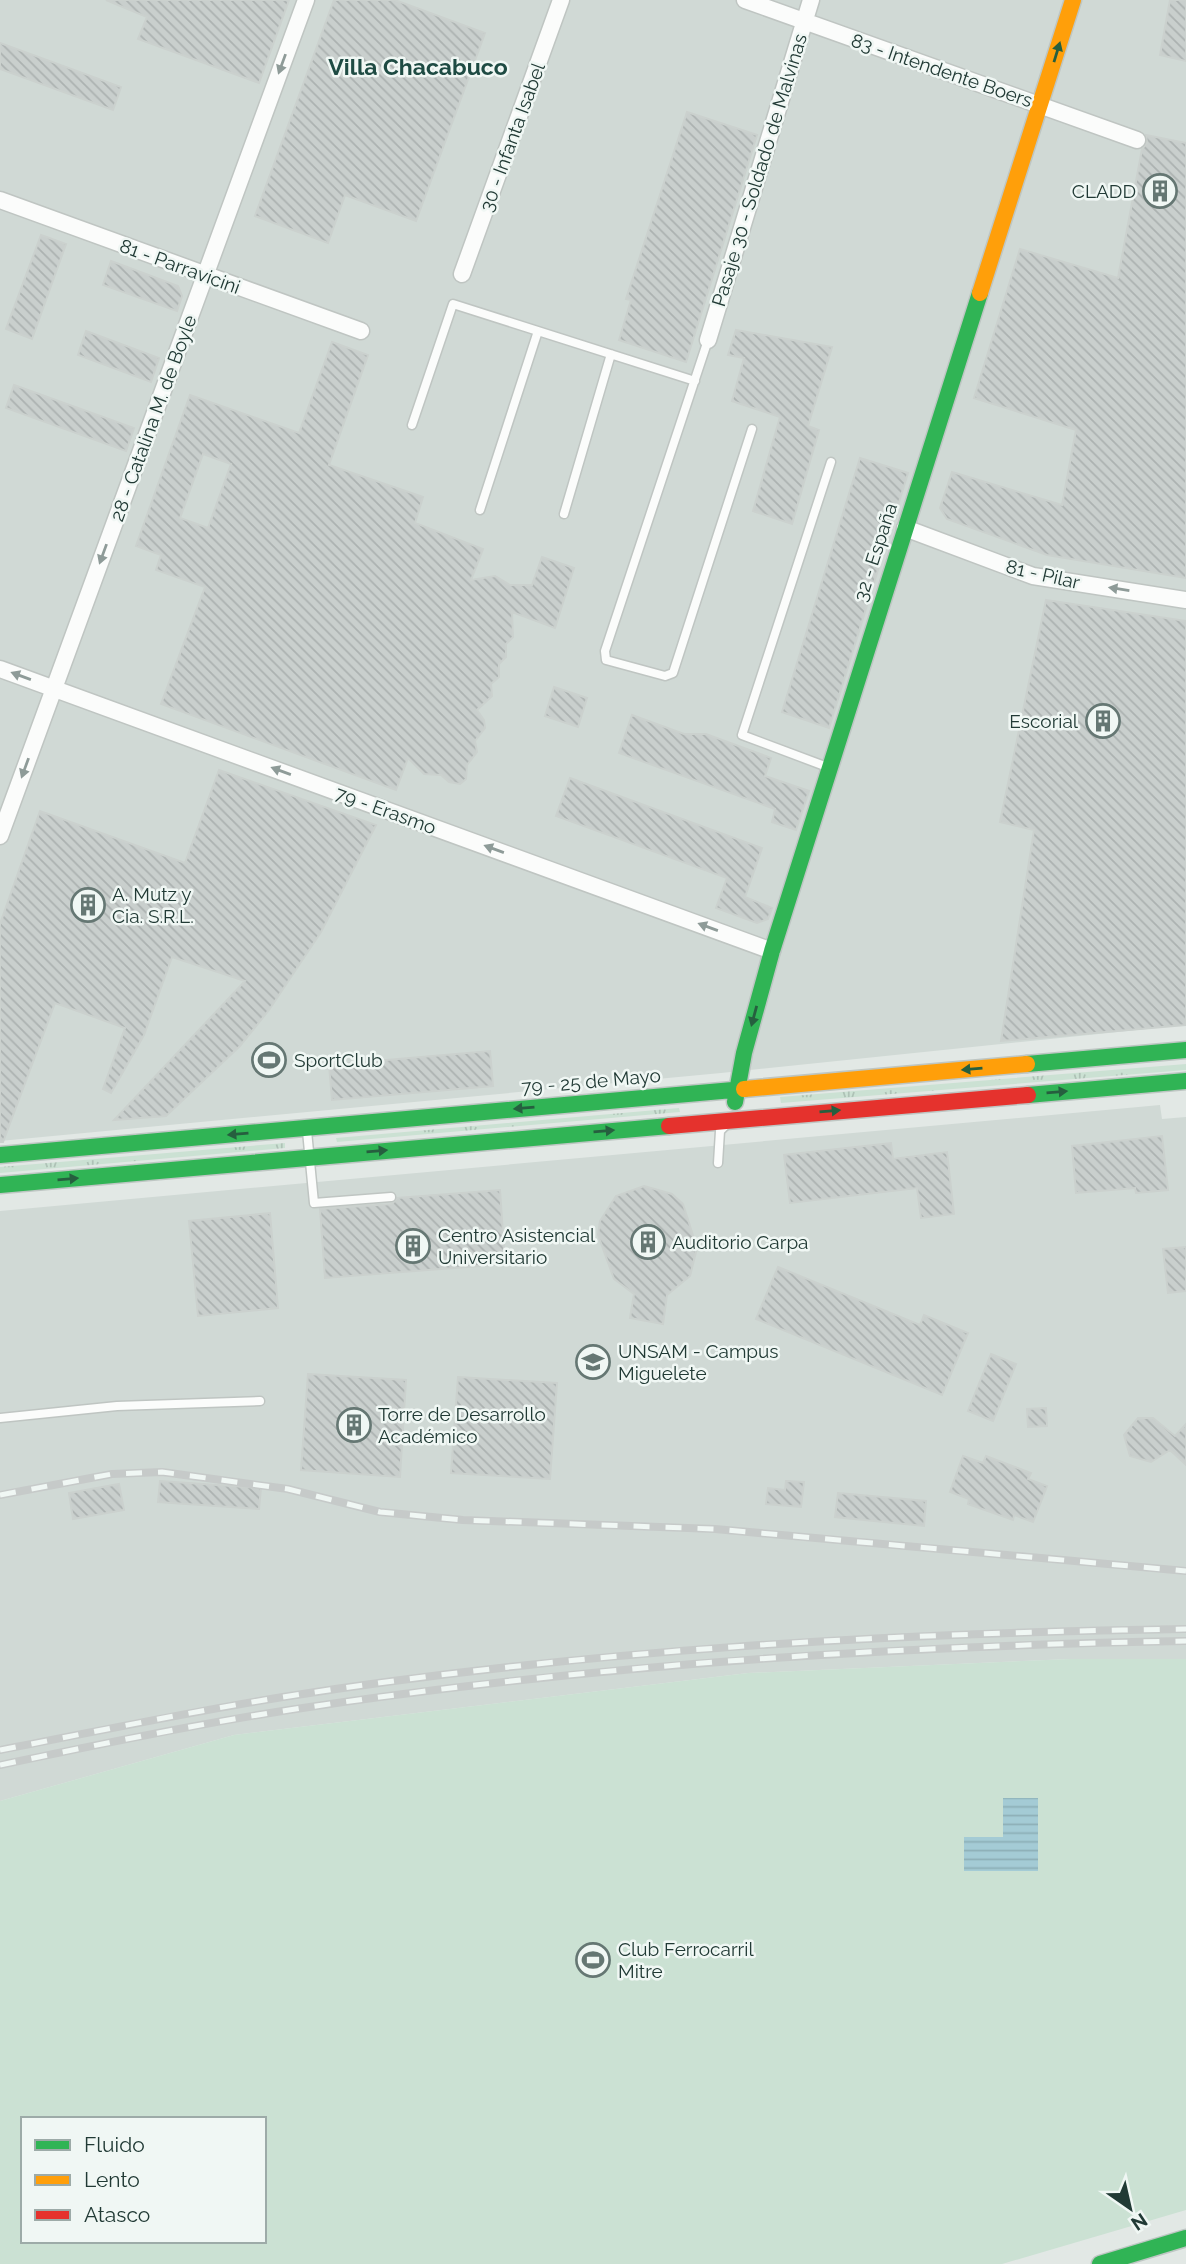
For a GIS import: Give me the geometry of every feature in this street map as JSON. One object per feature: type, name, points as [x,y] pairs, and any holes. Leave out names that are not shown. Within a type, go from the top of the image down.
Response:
[{"type":"main road","name":"32 - España","points":[[730,1120],[739,1090],[744,1053],[772,951],[1042,105],[1073,0]]},
{"type":"main road","name":"79 - 25 de Mayo","points":[[0,1155],[1186,1050]]},
{"type":"main road","points":[[0,1185],[1186,1081]]},
{"type":"main road","points":[[1100,2264],[1186,2238]]},
{"type":"street","name":"28 - Catalina M. de Boyle","points":[[0,836],[306,0]]},
{"type":"street","name":"30 - Infanta Isabel","points":[[462,274],[561,0]]},
{"type":"street","name":"83 - Intendente Boers","points":[[745,0],[1138,140]]},
{"type":"street","name":"Pasaje 30 - Soldado de Malvinas","points":[[708,340],[811,0]]},
{"type":"street","name":"81 - Parravicini","points":[[0,200],[361,331]]},
{"type":"street","name":"81 - Pilar","points":[[905,528],[1034,576],[1186,600]]},
{"type":"street","name":"79 - Erasmo","points":[[0,669],[772,951]]},
{"type":"lane","points":[[412,425],[453,304],[695,381]]},
{"type":"lane","points":[[480,510],[538,331]]},
{"type":"lane","points":[[708,340],[605,652],[606,660],[665,676],[673,673],[752,429]]},
{"type":"lane","points":[[564,514],[611,354]]},
{"type":"lane","points":[[830,768],[742,735],[831,462]]},
{"type":"lane","points":[[718,1163],[720,1131],[730,1120]]},
{"type":"lane","points":[[306,1128],[314,1203],[391,1197]]},
{"type":"lane","points":[[0,1418],[117,1406],[260,1401]]},
{"type":"shaded area","points":[[0,0],[1186,0],[1186,1025],[721,1073],[0,1141]]},
{"type":"shaded area","name":"UNSAM - Campus Miguelete","points":[[1160,1105],[1162,1119],[1186,1117],[1186,1659],[1070,1659],[748,1673],[234,1735],[0,1801],[0,1211]]},
{"type":"green space","points":[[1186,1064],[1186,1070],[781,1103],[780,1097]]},
{"type":"green space","points":[[679,1108],[680,1112],[337,1142],[336,1138]]},
{"type":"green space","points":[[285,1143],[285,1148],[0,1173],[0,1167]]},
{"type":"green space","name":"Club Ferrocarril Mitre","points":[[1070,1659],[1186,1659],[1186,2210],[1002,2264],[0,2264],[0,1801],[234,1735],[748,1673]]},
{"type":"water","points":[[1003,1798],[1038,1798],[1038,1871],[964,1871],[964,1837],[1003,1837]]},
{"type":"building","points":[[106,0],[289,0],[259,83],[138,39],[147,17]]},
{"type":"building","points":[[334,0],[395,0],[485,33],[416,221],[345,195],[328,243],[255,216]]},
{"type":"building","points":[[1170,0],[1186,0],[1186,61],[1160,55]]},
{"type":"building","points":[[0,43],[121,87],[113,110],[0,69]]},
{"type":"building","points":[[687,112],[757,135],[686,362],[619,340],[631,300],[626,299]]},
{"type":"building","points":[[1146,135],[1186,143],[1186,578],[1047,555],[947,519],[940,508],[952,472],[1062,505],[1076,430],[974,398],[1020,249],[1118,278],[1142,149],[1147,143]]},
{"type":"building","points":[[41,235],[66,244],[32,339],[6,329]]},
{"type":"building","points":[[111,261],[178,286],[182,296],[177,311],[103,285]]},
{"type":"building","points":[[736,330],[832,347],[808,426],[819,430],[792,524],[753,511],[780,417],[732,401],[744,358],[728,355]]},
{"type":"building","points":[[86,331],[159,358],[151,382],[78,355]]},
{"type":"building","points":[[332,342],[368,355],[329,465],[423,497],[415,523],[483,549],[471,580],[495,576],[510,585],[532,585],[542,557],[574,568],[555,628],[512,612],[513,637],[506,644],[506,657],[499,664],[499,677],[491,684],[492,696],[477,710],[484,720],[485,728],[475,741],[477,752],[467,765],[466,779],[460,784],[449,782],[441,775],[424,774],[408,758],[396,790],[161,704],[205,587],[156,570],[161,555],[136,546],[190,395],[299,433]],"holes":[[[203,454],[231,464],[208,528],[180,518]]]},
{"type":"building","points":[[14,385],[134,428],[126,451],[6,408]]},
{"type":"building","points":[[860,458],[908,473],[829,728],[782,712]]},
{"type":"building","name":"Escorial","points":[[1046,600],[1186,621],[1186,1025],[1001,1041],[1034,830],[1000,822]]},
{"type":"building","points":[[554,687],[587,698],[578,727],[545,716]]},
{"type":"building","points":[[632,715],[684,734],[706,734],[771,758],[765,776],[809,791],[796,830],[772,822],[775,809],[619,753]]},
{"type":"building","points":[[219,770],[376,825],[321,932],[269,1010],[240,1046],[166,1116],[114,1120],[245,981],[172,957],[144,1035],[111,1093],[103,1089],[125,1028],[55,1003],[3,1142],[0,1142],[0,924],[40,811],[185,863]]},
{"type":"building","points":[[570,778],[762,848],[745,897],[772,908],[768,919],[757,923],[716,908],[727,878],[556,816]]},
{"type":"building","points":[[490,1051],[493,1086],[332,1100],[329,1065]]},
{"type":"building","points":[[1162,1136],[1168,1190],[1136,1193],[1135,1188],[1076,1193],[1072,1146]]},
{"type":"building","points":[[891,1143],[893,1159],[947,1152],[954,1214],[921,1218],[917,1188],[790,1203],[784,1155]]},
{"type":"building","name":"Auditorio Carpa","points":[[644,1186],[672,1194],[683,1204],[697,1248],[690,1276],[667,1295],[663,1324],[630,1318],[634,1294],[614,1279],[598,1235],[600,1221],[616,1196]]},
{"type":"building","name":"Centro Asistencial Universitario","points":[[500,1190],[505,1264],[325,1278],[320,1209],[392,1204],[397,1198]]},
{"type":"building","points":[[270,1213],[278,1308],[198,1316],[189,1221]]},
{"type":"building","points":[[1186,1247],[1186,1291],[1168,1293],[1163,1249]]},
{"type":"building","points":[[778,1267],[920,1325],[924,1315],[968,1333],[942,1395],[756,1319]]},
{"type":"building","points":[[991,1354],[1016,1364],[993,1421],[968,1411]]},
{"type":"building","name":"Torre de Desarrollo Académico","points":[[308,1374],[406,1380],[400,1477],[301,1470]]},
{"type":"building","points":[[458,1377],[557,1383],[550,1479],[451,1473]]},
{"type":"building","points":[[1046,1408],[1047,1426],[1028,1427],[1027,1409]]},
{"type":"building","points":[[1138,1418],[1153,1418],[1175,1436],[1186,1424],[1186,1465],[1170,1450],[1151,1462],[1130,1456],[1124,1435]]},
{"type":"building","points":[[963,1456],[983,1463],[986,1456],[1031,1473],[1028,1479],[1047,1486],[1033,1522],[1014,1515],[1013,1520],[968,1504],[969,1499],[950,1492]]},
{"type":"building","points":[[160,1481],[261,1488],[259,1509],[158,1502]]},
{"type":"building","points":[[786,1481],[804,1482],[801,1507],[766,1504],[768,1488],[785,1490]]},
{"type":"building","points":[[119,1484],[124,1510],[73,1519],[69,1493]]},
{"type":"building","points":[[838,1493],[926,1501],[924,1526],[835,1517]]},
{"type":"railway","points":[[0,1495],[112,1474],[162,1472],[288,1489],[380,1512],[463,1520],[715,1529],[1186,1571]]},
{"type":"railway","points":[[0,1750],[283,1697],[508,1667],[846,1640],[1186,1629]]},
{"type":"railway","points":[[0,1765],[289,1710],[512,1681],[736,1660],[848,1653],[1186,1641]]},
{"type":"traffic: fast","points":[[735,1102],[744,1053],[772,951],[980,293]]},
{"type":"traffic: fast","points":[[1027,1064],[1186,1050]]},
{"type":"traffic: fast","points":[[1028,1095],[1186,1081]]},
{"type":"traffic: fast","points":[[0,1155],[744,1089]]},
{"type":"traffic: fast","points":[[0,1185],[669,1126]]},
{"type":"traffic: fast","points":[[1100,2264],[1186,2238]]},
{"type":"traffic: slow","points":[[980,293],[1073,0]]},
{"type":"traffic: slow","points":[[744,1089],[1027,1064]]},
{"type":"traffic: jam","points":[[669,1126],[1028,1095]]},
{"type":"place","name":"CLADD","points":[[1160,191]]},
{"type":"place","name":"Escorial","points":[[1103,721]]},
{"type":"place","name":"A. Mutz y Cia. S.R.L.","points":[[88,905]]},
{"type":"place","name":"SportClub","points":[[269,1060]]},
{"type":"place","name":"Auditorio Carpa","points":[[648,1242]]},
{"type":"place","name":"Centro Asistencial Universitario","points":[[413,1246]]},
{"type":"place","name":"UNSAM - Campus Miguelete","points":[[593,1362]]},
{"type":"place","name":"Torre de Desarrollo Académico","points":[[354,1425]]},
{"type":"place","name":"Club Ferrocarril Mitre","points":[[593,1960]]},
{"type":"district","name":"Villa Chacabuco","points":[[418,67]]}]
